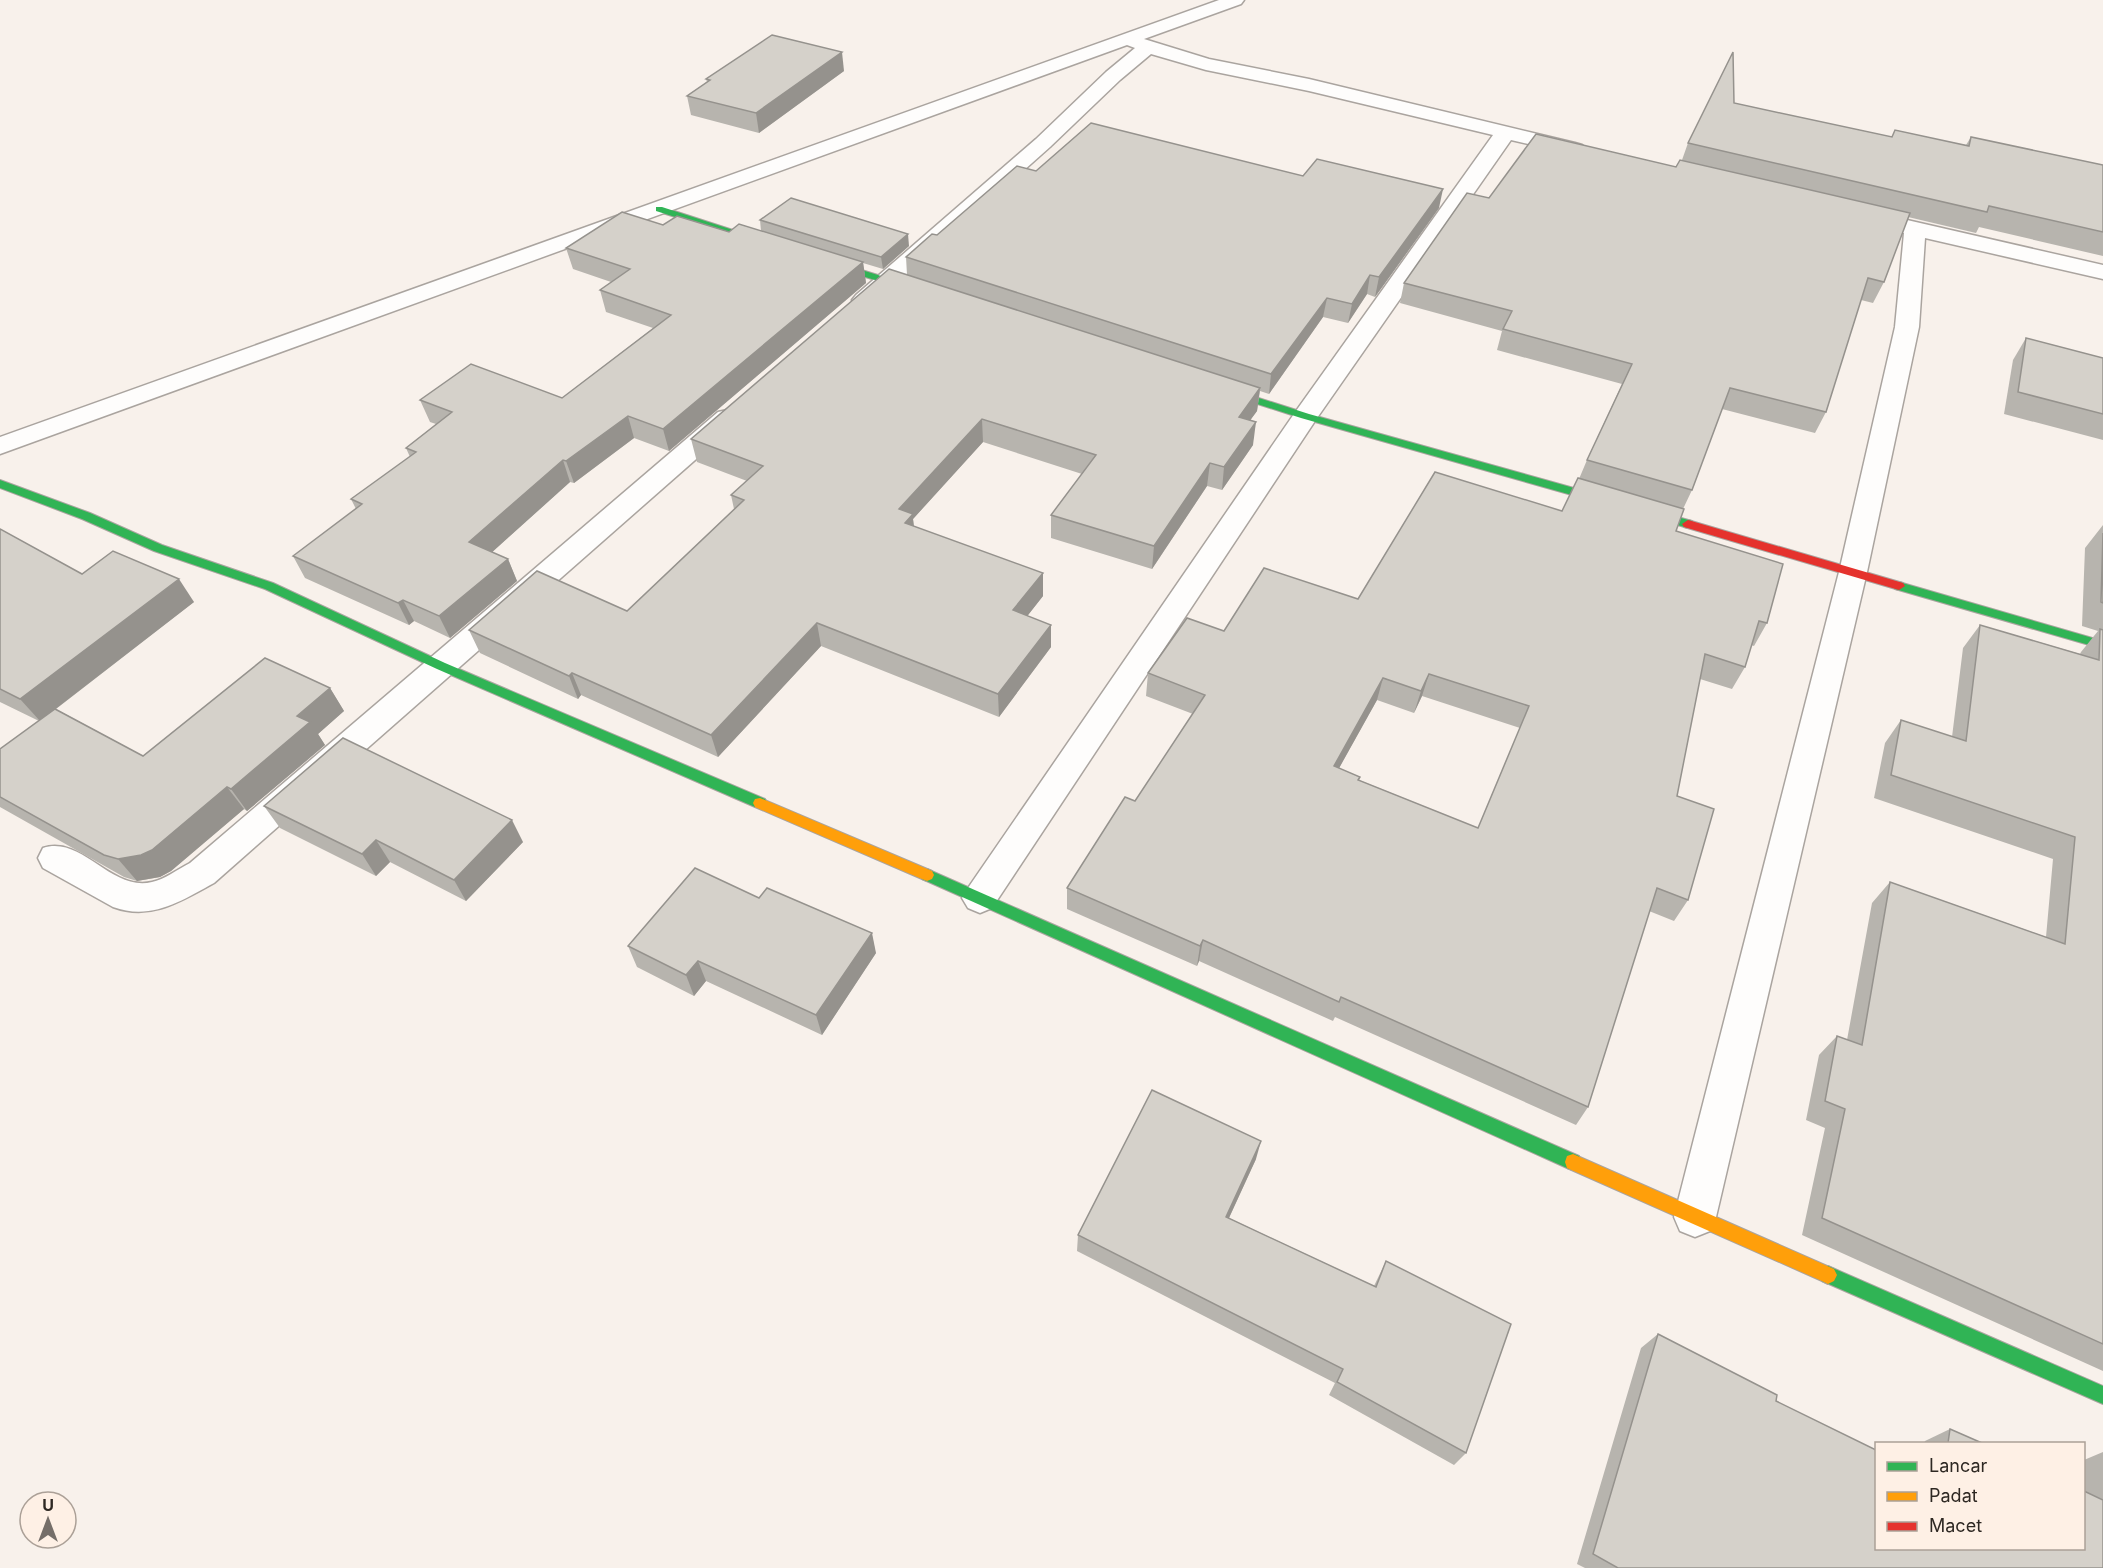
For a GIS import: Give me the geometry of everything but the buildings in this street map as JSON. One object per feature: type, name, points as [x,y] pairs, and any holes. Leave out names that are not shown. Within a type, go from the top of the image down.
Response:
[{"type":"street","points":[[0,446],[659,209],[1137,43],[1235,0]]},
{"type":"street","points":[[1137,43],[1206,64],[1309,85],[1596,154]]},
{"type":"street","points":[[842,319],[1035,151],[1113,76],[1137,43]]},
{"type":"street","points":[[980,898],[1305,416],[1506,133]]},
{"type":"street","points":[[659,209],[784,248]]},
{"type":"street","points":[[1869,218],[2103,272]]},
{"type":"street","points":[[1695,1217],[1853,572],[1907,327],[1915,228]]},
{"type":"street","points":[[807,255],[932,295]]},
{"type":"street","points":[[1203,383],[1305,416],[2103,645]]},
{"type":"street","points":[[55,858],[125,897],[156,897],[201,873],[744,404]]},
{"type":"street","points":[[0,484],[86,516],[158,548],[269,586],[441,666],[980,898],[1695,1217],[2103,1395]]},
{"type":"traffic: fast","points":[[659,209],[771,244]]},
{"type":"traffic: fast","points":[[823,261],[920,291]]},
{"type":"traffic: fast","points":[[1215,387],[1305,416],[1688,524]]},
{"type":"traffic: fast","points":[[0,484],[86,516],[158,548],[269,586],[441,666],[760,803]]},
{"type":"traffic: fast","points":[[1899,586],[2103,645]]},
{"type":"traffic: fast","points":[[927,875],[1573,1162]]},
{"type":"traffic: fast","points":[[1828,1275],[2103,1395]]},
{"type":"traffic: slow","points":[[760,803],[927,875]]},
{"type":"traffic: slow","points":[[1573,1162],[1828,1275]]},
{"type":"traffic: jam","points":[[1688,524],[1899,586]]}]
